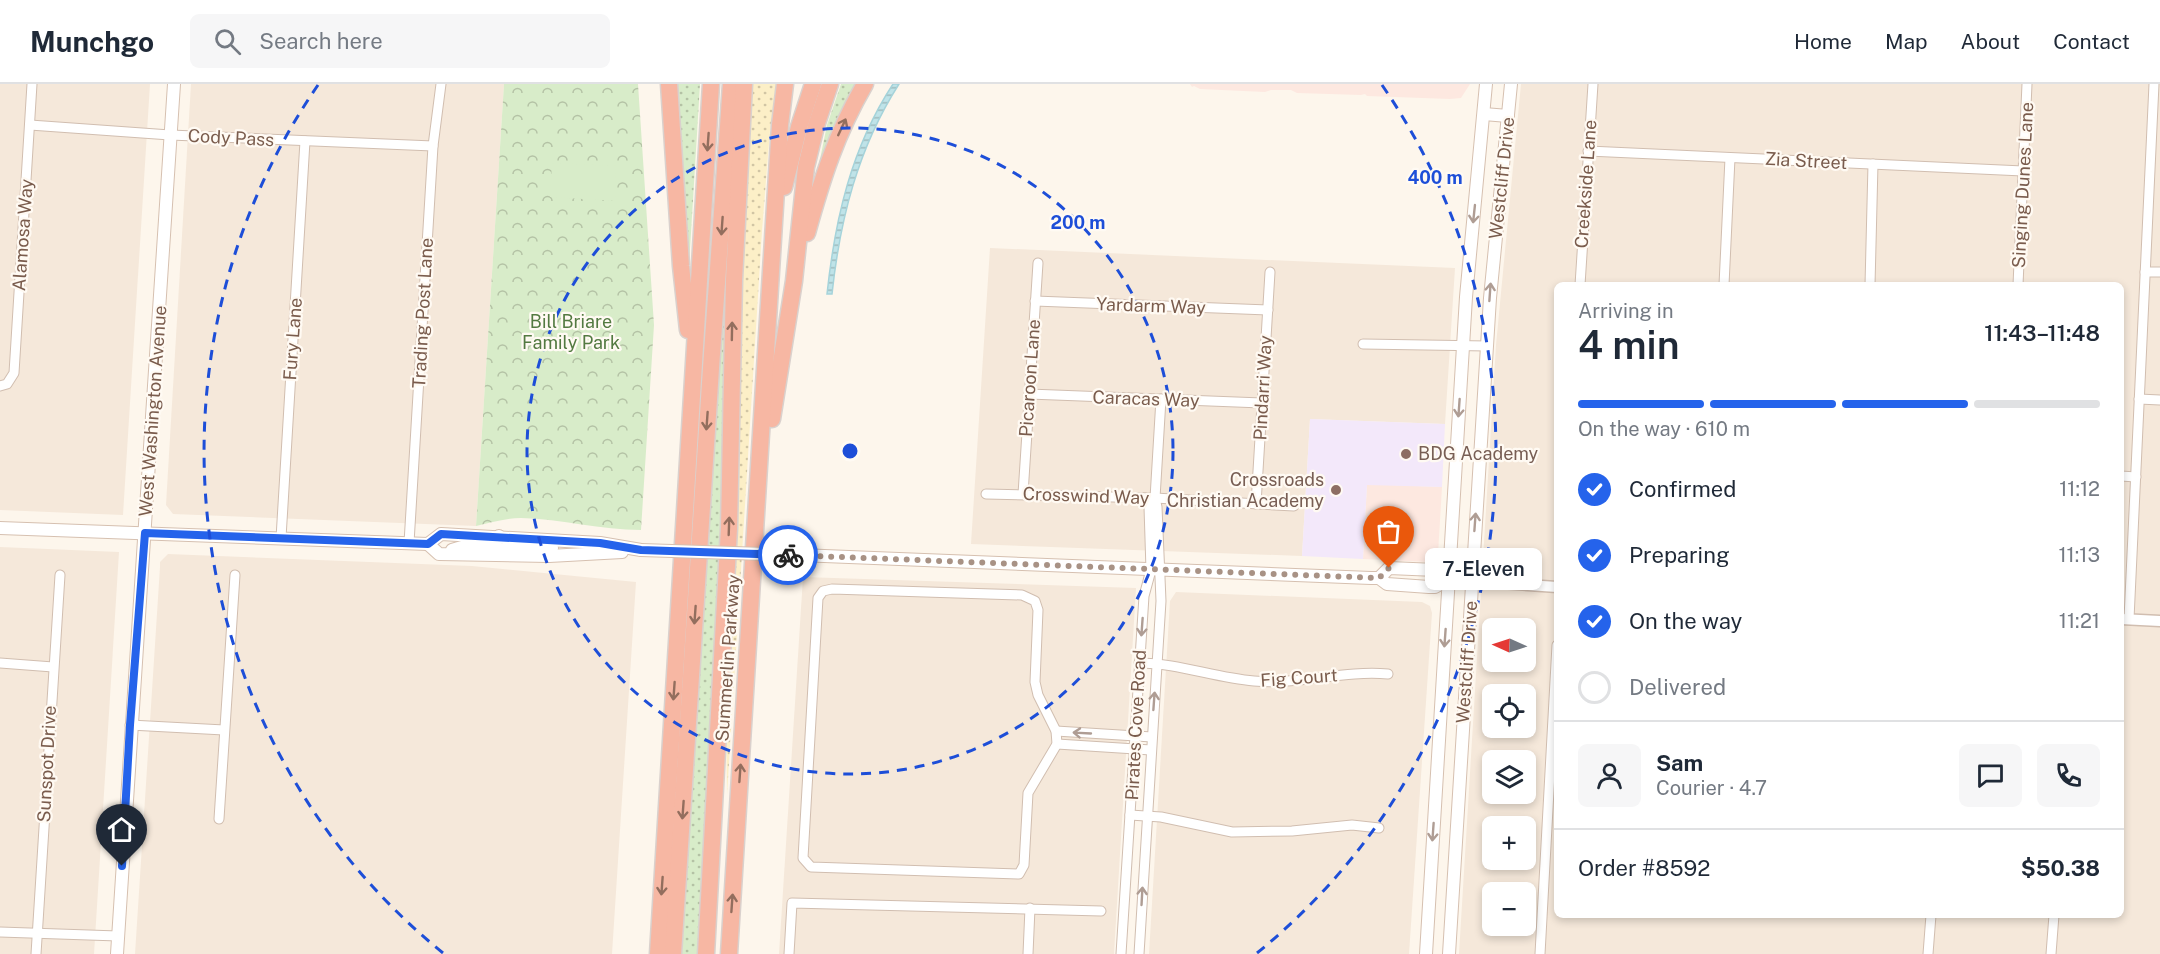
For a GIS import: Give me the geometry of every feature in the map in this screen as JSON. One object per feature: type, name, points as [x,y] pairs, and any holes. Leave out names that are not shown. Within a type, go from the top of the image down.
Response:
[{"type":"highway","points":[[669,84],[681,266],[693,381]]},
{"type":"highway","points":[[658,954],[711,84]]},
{"type":"highway","points":[[673,954],[711,359],[732,84]]},
{"type":"highway","points":[[706,954],[729,528],[734,263],[744,84]]},
{"type":"highway","points":[[775,221],[780,125],[785,84]]},
{"type":"highway","points":[[775,221],[799,127],[813,84]]},
{"type":"highway","points":[[756,519],[794,281],[806,167],[830,84]]},
{"type":"highway","points":[[794,281],[824,172],[841,130],[865,84]]},
{"type":"highway","name":"Summerlin Parkway","points":[[729,954],[775,221]]},
{"type":"main road","name":"West Washington Avenue","points":[[117,954],[130,725],[145,533],[174,84]]},
{"type":"main road","name":"Westcliff Drive","points":[[1449,954],[1460,580],[1463,345],[1486,84]]},
{"type":"main road","name":"Westcliff Drive","points":[[1426,954],[1460,580],[1487,346],[1491,279],[1511,84]]},
{"type":"main road","points":[[1484,114],[1508,116]]},
{"type":"main road","points":[[0,528],[428,544],[439,554],[499,555],[599,549],[641,550],[1379,578],[1387,584],[1435,587],[1460,580]]},
{"type":"main road","points":[[428,544],[441,534],[576,542],[599,549]]},
{"type":"main road","points":[[439,554],[470,545],[493,544],[499,536]]},
{"type":"main road","points":[[499,555],[500,551],[508,547],[551,548],[576,542]]},
{"type":"street","name":"Alamosa Way","points":[[3,385],[14,373],[32,84]]},
{"type":"street","name":"Trading Post Lane","points":[[409,543],[433,146],[441,84]]},
{"type":"street","name":"Creekside Lane","points":[[1580,282],[1593,84]]},
{"type":"street","name":"Singing Dunes Lane","points":[[2018,282],[2027,84]]},
{"type":"street","points":[[2154,84],[2136,477],[2125,619],[2160,621]]},
{"type":"street","name":"Cody Pass","points":[[30,125],[171,135],[433,146]]},
{"type":"street","name":"Fury Lane","points":[[281,538],[305,141]]},
{"type":"street","name":"Zia Street","points":[[1588,151],[2023,171]]},
{"type":"street","points":[[1724,282],[1730,158]]},
{"type":"street","points":[[1870,282],[1874,164]]},
{"type":"street","name":"Picaroon Lane","points":[[1023,494],[1038,263]]},
{"type":"street","name":"Pindarri Way","points":[[1256,504],[1270,272]]},
{"type":"street","points":[[2145,272],[2160,272]]},
{"type":"street","name":"Yardarm Way","points":[[1035,301],[1268,310]]},
{"type":"street","points":[[1363,344],[1487,346]]},
{"type":"street","name":"Caracas Way","points":[[1029,394],[1262,403]]},
{"type":"street","name":"Pirates Cove Road","points":[[1139,954],[1161,601],[1155,570],[1157,507],[1155,498],[1161,399]]},
{"type":"street","points":[[2139,399],[2160,400]]},
{"type":"street","points":[[2124,476],[2136,477]]},
{"type":"street","name":"Crosswind Way","points":[[986,495],[1155,498],[1294,506]]},
{"type":"street","name":"Pirates Cove Road","points":[[1121,954],[1144,596],[1155,570]]},
{"type":"street","name":"Sunspot Drive","points":[[36,954],[60,575]]},
{"type":"street","points":[[219,819],[235,576]]},
{"type":"street","points":[[1460,580],[1554,587]]},
{"type":"street","points":[[832,589],[1022,595],[1035,601],[1038,610],[1035,682],[1038,695],[1056,732],[1057,744],[1028,793],[1024,865],[1019,874],[811,867],[803,858],[818,598],[823,591],[832,589]]},
{"type":"street","points":[[0,663],[53,667]]},
{"type":"street","name":"Fig Court","points":[[1139,663],[1157,663],[1214,676],[1253,681],[1282,682],[1363,672],[1388,674]]},
{"type":"street","points":[[130,725],[224,730]]},
{"type":"street","points":[[1056,732],[1152,737]]},
{"type":"street","points":[[1540,954],[1554,737]]},
{"type":"street","points":[[1057,744],[1151,750]]},
{"type":"street","points":[[1130,815],[1232,831],[1292,831],[1352,825],[1379,828]]},
{"type":"street","points":[[1545,851],[1554,852]]},
{"type":"street","points":[[789,954],[792,903],[1101,910]]},
{"type":"street","points":[[1028,954],[1030,908]]},
{"type":"street","points":[[1928,954],[1931,918]]},
{"type":"street","points":[[2051,954],[2054,918]]},
{"type":"street","points":[[0,932],[118,936]]},
{"type":"shaded area","points":[[0,84],[150,84],[123,515],[0,510]]},
{"type":"shaded area","points":[[191,84],[504,84],[476,526],[173,514],[166,505]]},
{"type":"shaded area","points":[[1190,84],[1470,84],[1461,98],[1450,99],[1297,93],[1291,90],[1265,92],[1200,89]]},
{"type":"shaded area","points":[[1521,84],[2160,84],[2160,954],[1459,954],[1496,345]]},
{"type":"shaded area","points":[[990,248],[1455,268],[1445,424],[1310,419],[1302,556],[971,544]]},
{"type":"shaded area","name":"Crossroads Christian Academy","points":[[1310,419],[1445,424],[1442,487],[1367,485],[1363,559],[1302,556]]},
{"type":"shaded area","points":[[1367,484],[1442,487],[1438,554],[1434,559],[1428,562],[1363,559]]},
{"type":"shaded area","points":[[0,547],[119,552],[94,954],[0,954]]},
{"type":"shaded area","points":[[168,554],[472,566],[636,582],[612,954],[135,954],[160,562]]},
{"type":"shaded area","points":[[803,577],[1136,588],[1114,954],[779,954]]},
{"type":"shaded area","points":[[1176,592],[1422,602],[1430,606],[1432,613],[1409,954],[1149,954],[1170,601]]},
{"type":"green space","name":"Bill Briare Family Park","points":[[504,84],[638,84],[654,325],[641,530],[521,518],[476,526]]},
{"type":"green space","points":[[675,84],[700,84],[689,266]]},
{"type":"green space","points":[[841,84],[857,84],[840,115],[818,169],[827,125]]},
{"type":"green space","points":[[552,163],[616,166],[615,201],[550,197]]},
{"type":"green space","points":[[728,268],[722,535],[698,954],[682,954],[715,405]]},
{"type":"sand","points":[[752,84],[776,84],[762,231],[727,795],[726,718],[738,507],[739,337]]},
{"type":"water","points":[[893,84],[899,84],[872,133],[853,185],[840,239],[832,294],[827,294],[840,211],[847,185],[866,133]]},
{"type":"way so far","points":[[788,555],[1379,578],[1389,568]]},
{"type":"place","name":"BDG Academy","points":[[1406,454]]},
{"type":"place","name":"Crossroads Christian Academy","points":[[1336,490]]},
{"type":"place","name":"7-Eleven","points":[[1389,568]]},
{"type":"route","points":[[122,866],[145,533],[428,544],[441,534],[600,543],[641,550],[788,555]]}]
